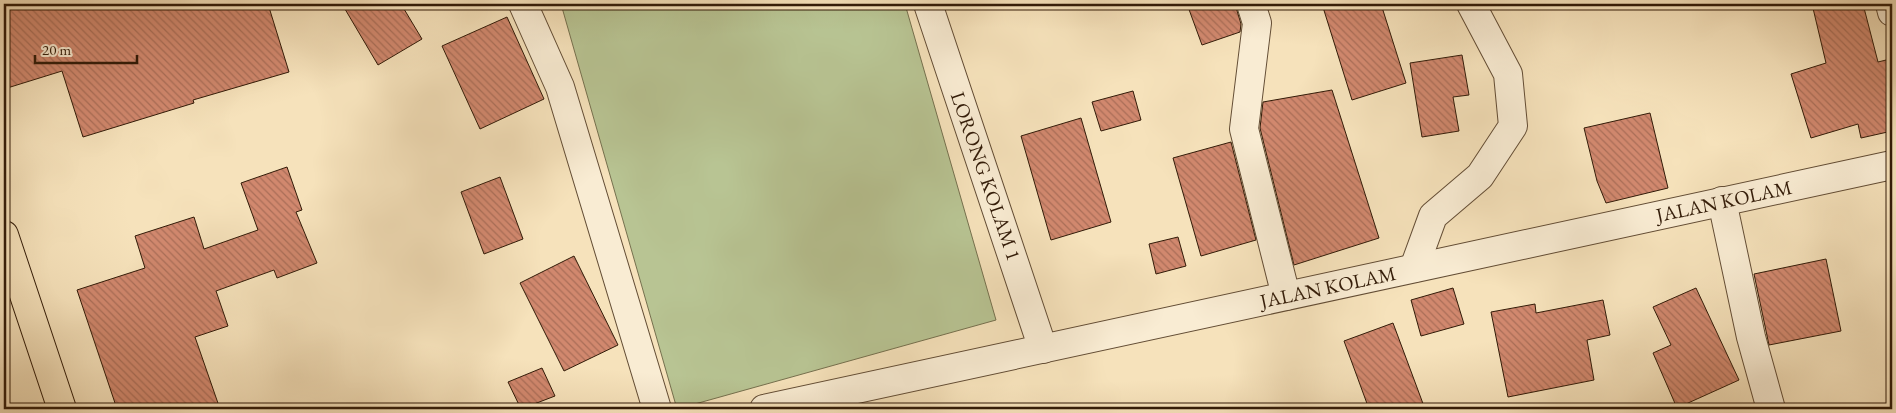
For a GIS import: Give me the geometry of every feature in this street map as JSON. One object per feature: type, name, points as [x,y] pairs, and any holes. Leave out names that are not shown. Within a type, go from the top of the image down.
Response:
[{"type":"main road","points":[[4,234],[62,409]]},
{"type":"street","points":[[523,4],[560,87],[657,409]]},
{"type":"street","name":"LORONG KOLAM 1","points":[[928,4],[1044,349]]},
{"type":"street","points":[[1251,4],[1257,23],[1244,129],[1286,296]]},
{"type":"street","points":[[1414,268],[1433,216],[1480,176],[1513,126],[1508,74],[1471,4]]},
{"type":"street","points":[[1890,4],[1892,12]]},
{"type":"street","name":"JALAN KOLAM","points":[[764,409],[1892,165]]},
{"type":"street","points":[[1722,202],[1751,337],[1771,409]]},
{"type":"green space","points":[[561,4],[905,4],[996,320],[677,409]]},
{"type":"building","points":[[4,4],[268,4],[289,72],[193,100],[194,103],[83,137],[62,71],[4,89]]},
{"type":"building","points":[[342,4],[401,4],[422,39],[378,65]]},
{"type":"building","points":[[1187,4],[1235,4],[1241,24],[1240,32],[1202,45]]},
{"type":"building","points":[[1322,4],[1381,4],[1406,83],[1352,100]]},
{"type":"building","points":[[1812,4],[1863,4],[1878,62],[1886,60],[1892,84],[1892,131],[1861,138],[1858,124],[1811,138],[1791,74],[1826,63]]},
{"type":"building","points":[[507,17],[544,99],[480,129],[442,46]]},
{"type":"building","points":[[1462,55],[1469,95],[1453,97],[1459,131],[1422,137],[1410,63]]},
{"type":"building","points":[[1332,90],[1379,238],[1294,265],[1260,128],[1263,102]]},
{"type":"building","points":[[1133,91],[1141,120],[1101,131],[1092,102]]},
{"type":"building","points":[[1650,113],[1668,188],[1606,203],[1597,181],[1584,128]]},
{"type":"building","points":[[1081,118],[1111,222],[1051,240],[1021,136]]},
{"type":"building","points":[[1231,142],[1256,240],[1201,256],[1173,158]]},
{"type":"building","points":[[287,167],[302,210],[296,212],[317,263],[277,278],[274,270],[216,291],[228,326],[195,337],[220,409],[117,409],[77,290],[145,268],[135,236],[194,217],[204,249],[258,230],[241,183]]},
{"type":"building","points":[[500,177],[523,239],[484,254],[461,192]]},
{"type":"building","points":[[1178,237],[1186,266],[1156,274],[1149,244]]},
{"type":"building","points":[[574,256],[618,345],[564,371],[520,283]]},
{"type":"building","points":[[1826,259],[1841,331],[1769,345],[1754,274]]},
{"type":"building","points":[[1453,288],[1464,324],[1421,336],[1411,300]]},
{"type":"building","points":[[1696,288],[1739,380],[1677,408],[1653,353],[1671,345],[1653,307]]},
{"type":"building","points":[[1603,300],[1610,335],[1587,340],[1594,380],[1508,397],[1491,312],[1535,304],[1536,313]]},
{"type":"building","points":[[1393,323],[1425,409],[1369,409],[1344,341]]},
{"type":"building","points":[[542,368],[555,396],[521,409],[508,382]]}]
